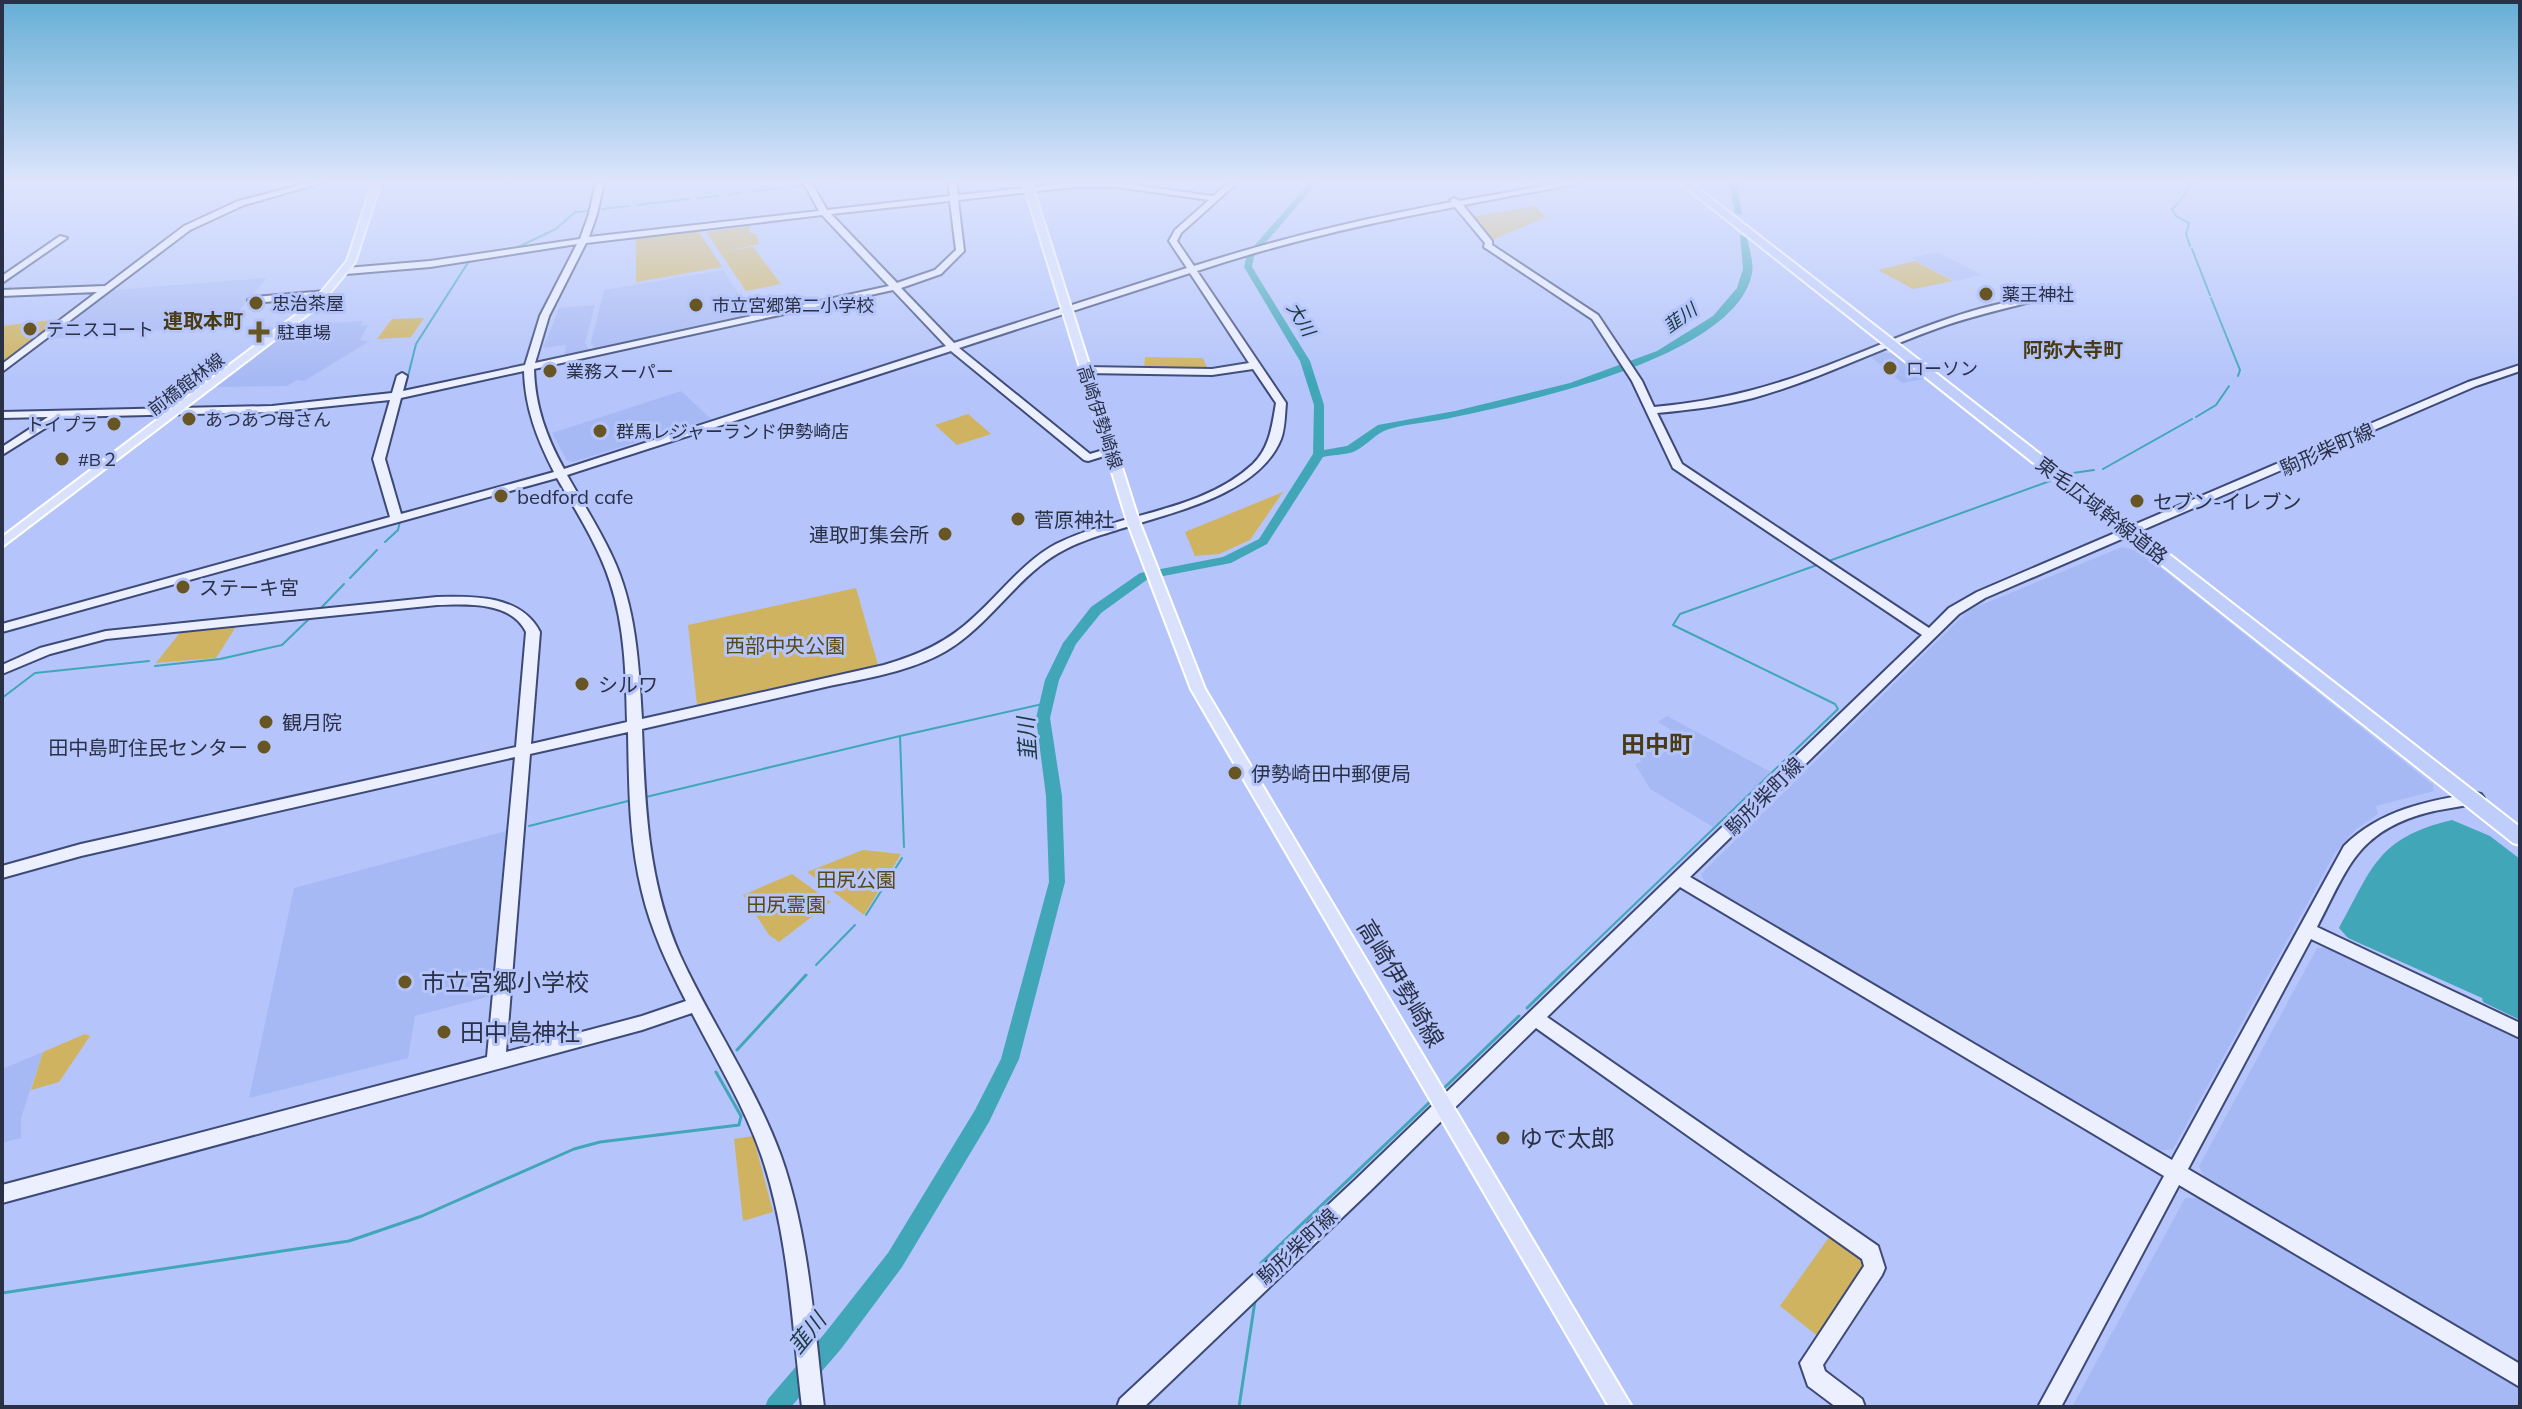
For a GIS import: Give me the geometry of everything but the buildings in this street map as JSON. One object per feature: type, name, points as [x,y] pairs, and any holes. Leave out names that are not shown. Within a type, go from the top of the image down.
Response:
[{"type":"highway","name":"東毛広域幹線道路","points":[[1769,248],[2476,798],[2520,828]]},
{"type":"highway","name":"東毛広域幹線道路","points":[[1773,248],[1894,344]]},
{"type":"highway","name":"東毛広域幹線道路","points":[[2476,798],[2520,838]]},
{"type":"main road","name":"前橋館林線","points":[[2,543],[326,294],[346,271],[354,248]]},
{"type":"main road","name":"高崎伊勢崎線","points":[[1047,248],[1133,521],[1208,709],[1621,1407]]},
{"type":"street","points":[[2,280],[49,248]]},
{"type":"street","points":[[2,369],[164,248]]},
{"type":"street","points":[[346,271],[442,262],[533,248]]},
{"type":"street","points":[[579,248],[535,342],[529,369],[532,410],[615,579],[628,633],[636,725],[640,834],[649,889],[674,961],[761,1129],[769,1154],[789,1235],[812,1400]]},
{"type":"street","points":[[858,248],[950,346],[1088,458],[1110,451]]},
{"type":"street","points":[[2,415],[272,409],[396,396],[895,287],[938,272],[959,254],[961,248]]},
{"type":"street","points":[[2,872],[81,850],[906,664],[961,635],[1058,548],[1089,534],[1212,494],[1265,458],[1279,435],[1281,403],[1175,248]]},
{"type":"street","points":[[2,626],[562,471],[1189,267],[1257,248]]},
{"type":"street","points":[[1493,248],[1592,315],[1637,381],[1680,469],[1930,634]]},
{"type":"street","points":[[2,293],[107,289]]},
{"type":"street","points":[[253,300],[326,294]]},
{"type":"street","points":[[1650,410],[1748,399],[1987,308],[2032,299]]},
{"type":"street","points":[[1085,370],[1212,372],[1257,365]]},
{"type":"street","name":"駒形柴町線","points":[[1128,1407],[1680,879],[1930,634],[1971,600],[2496,374],[2520,368]]},
{"type":"street","points":[[395,515],[379,459],[402,376]]},
{"type":"street","points":[[2,452],[62,413]]},
{"type":"street","points":[[2,626],[562,471]]},
{"type":"street","points":[[2,670],[45,651],[106,635],[437,601],[488,602],[510,608],[528,622],[533,632],[526,750],[496,1060]]},
{"type":"street","points":[[2049,1407],[2345,858],[2364,836],[2395,817],[2476,798]]},
{"type":"street","points":[[1680,879],[2520,1376]]},
{"type":"street","points":[[2308,930],[2520,1031]]},
{"type":"street","points":[[2,1194],[695,1005]]},
{"type":"street","points":[[1535,1018],[1871,1253],[1875,1268],[1811,1363],[1816,1378],[1854,1407]]},
{"type":"shaded area","points":[[1937,252],[1982,275],[1955,281],[1911,258]]},
{"type":"shaded area","points":[[723,270],[753,316],[596,351],[591,342],[604,290]]},
{"type":"shaded area","points":[[267,278],[227,325],[51,339],[113,290]]},
{"type":"shaded area","points":[[595,305],[585,343],[590,352],[564,358],[566,345],[543,348],[559,308]]},
{"type":"shaded area","points":[[363,321],[360,326],[368,325],[360,340],[370,341],[304,381],[297,380],[287,386],[216,387],[297,325]]},
{"type":"shaded area","points":[[1883,352],[1894,354],[1925,379],[1902,383],[1871,357]]},
{"type":"shaded area","points":[[681,391],[711,419],[573,462],[567,461],[552,433]]},
{"type":"shaded area","points":[[2122,547],[2141,552],[2433,785],[2434,791],[2376,806],[2378,814],[2355,830],[2335,853],[2173,1149],[2156,1151],[1706,884],[1701,874],[1969,610]]},
{"type":"shaded area","points":[[1667,716],[1771,772],[1713,827],[1650,789],[1635,764],[1641,762],[1633,743],[1637,740],[1662,754],[1681,736],[1658,722]]},
{"type":"shaded area","points":[[2452,820],[2490,836],[2520,859],[2520,1020],[2483,1002],[2482,998],[2348,938],[2339,928],[2370,872],[2392,846],[2427,827]]},
{"type":"shaded area","points":[[506,831],[491,996],[415,1016],[408,1058],[249,1098],[294,888]]},
{"type":"shaded area","points":[[2333,947],[2520,1037],[2520,1365],[2206,1182],[2199,1166],[2317,948]]},
{"type":"shaded area","points":[[43,1052],[21,1118],[21,1138],[2,1143],[2,1069]]},
{"type":"shaded area","points":[[2185,1198],[2205,1198],[2520,1387],[2520,1407],[2072,1407]]},
{"type":"green space","points":[[636,248],[709,248],[722,267],[636,282]]},
{"type":"green space","points":[[717,248],[741,248],[726,251],[754,248],[781,284],[746,291]]},
{"type":"green space","points":[[1915,261],[1953,281],[1913,289],[1878,270]]},
{"type":"green space","points":[[424,318],[411,337],[377,339],[392,319]]},
{"type":"green space","points":[[61,319],[2,363],[2,326]]},
{"type":"green space","points":[[1145,357],[1203,358],[1208,370],[1144,368]]},
{"type":"green space","points":[[968,414],[991,434],[957,445],[935,425]]},
{"type":"green space","points":[[1283,492],[1250,540],[1219,554],[1195,556],[1185,532]]},
{"type":"green space","name":"西部中央公園","points":[[856,588],[878,665],[697,705],[688,625]]},
{"type":"green space","points":[[237,625],[216,658],[156,663],[182,630]]},
{"type":"green space","name":"田尻公園","points":[[863,850],[901,854],[864,915],[807,872]]},
{"type":"green space","name":"田尻霊園","points":[[792,874],[831,902],[779,942],[769,935],[743,895]]},
{"type":"green space","points":[[85,1034],[90,1036],[59,1082],[31,1090],[43,1052]]},
{"type":"green space","points":[[753,1136],[773,1212],[743,1221],[734,1139]]},
{"type":"green space","points":[[1832,1233],[1858,1252],[1864,1267],[1820,1338],[1780,1306]]},
{"type":"waterway","name":"大川","points":[[1257,248],[1250,256],[1248,267],[1305,361],[1319,405],[1319,454]]},
{"type":"waterway","name":"韮川","points":[[1628,366],[1679,343],[1716,318],[1731,303],[1742,289],[1747,274],[1745,248]]},
{"type":"waterway","points":[[2192,249],[2210,295]]},
{"type":"waterway","points":[[404,392],[416,344],[469,261],[519,253]]},
{"type":"waterway","points":[[2211,298],[2240,370],[2238,376]]},
{"type":"waterway","name":"韮川","points":[[1319,454],[1350,449],[1382,427],[1455,414],[1573,385],[1625,367]]},
{"type":"waterway","points":[[2196,417],[2216,405],[2229,386]]},
{"type":"waterway","points":[[386,454],[402,398]]},
{"type":"waterway","points":[[2103,469],[2192,419]]},
{"type":"waterway","name":"韮川","points":[[776,1407],[833,1341],[895,1260],[982,1116],[1010,1059],[1057,882],[1054,796],[1043,718],[1052,680],[1070,643],[1096,610],[1144,576],[1227,560],[1263,541],[1319,454]]},
{"type":"waterway","points":[[386,460],[389,471]]},
{"type":"waterway","points":[[2073,473],[2094,470]]},
{"type":"waterway","points":[[392,479],[394,487]]},
{"type":"waterway","points":[[1826,562],[2050,481]]},
{"type":"waterway","points":[[385,542],[398,530],[400,521]]},
{"type":"waterway","points":[[350,578],[377,550]]},
{"type":"waterway","points":[[1562,974],[1838,709],[1835,704],[1673,625],[1680,614],[1817,565]]},
{"type":"waterway","points":[[320,609],[344,584]]},
{"type":"waterway","points":[[155,666],[220,659],[282,645],[309,619]]},
{"type":"waterway","points":[[2,698],[35,673],[149,661]]},
{"type":"waterway","points":[[900,736],[1047,703]]},
{"type":"waterway","points":[[646,797],[900,736]]},
{"type":"waterway","points":[[900,736],[904,847]]},
{"type":"waterway","points":[[529,826],[632,800]]},
{"type":"waterway","points":[[866,915],[902,858]]},
{"type":"waterway","points":[[816,965],[855,925]]},
{"type":"waterway","points":[[1527,1008],[1564,972]]},
{"type":"waterway","points":[[737,1050],[806,975]]},
{"type":"waterway","points":[[1443,1089],[1519,1016]]},
{"type":"waterway","points":[[2,1293],[349,1241],[422,1216],[574,1149],[600,1142],[739,1125],[741,1116],[716,1072]]},
{"type":"waterway","points":[[1261,1268],[1261,1263],[1433,1099]]},
{"type":"waterway","points":[[1239,1407],[1255,1301]]},
{"type":"place","name":"薬王神社","points":[[1986,294]]},
{"type":"place","name":"忠治茶屋","points":[[256,303]]},
{"type":"place","name":"市立宮郷第二小学校","points":[[696,305]]},
{"type":"place","name":"テニスコート","points":[[30,329]]},
{"type":"place","name":"駐車場","points":[[259,332]]},
{"type":"place","name":"ローソン","points":[[1890,368]]},
{"type":"place","name":"業務スーパー","points":[[550,371]]},
{"type":"place","name":"あつあつ母さん","points":[[189,419]]},
{"type":"place","name":"トイプラ","points":[[114,424]]},
{"type":"place","name":"群馬レジャーランド伊勢崎店","points":[[600,431]]},
{"type":"place","name":"#B２","points":[[62,459]]},
{"type":"place","name":"bedford cafe","points":[[501,496]]},
{"type":"place","name":"セブン-イレブン","points":[[2137,501]]},
{"type":"place","name":"菅原神社","points":[[1018,519]]},
{"type":"place","name":"連取町集会所","points":[[945,534]]},
{"type":"place","name":"ステーキ宮","points":[[183,587]]},
{"type":"place","name":"シルワ","points":[[582,684]]},
{"type":"place","name":"観月院","points":[[266,722]]},
{"type":"place","name":"田中島町住民センター","points":[[264,747]]},
{"type":"place","name":"伊勢崎田中郵便局","points":[[1235,773]]},
{"type":"place","name":"市立宮郷小学校","points":[[405,982]]},
{"type":"place","name":"田中島神社","points":[[444,1032]]},
{"type":"place","name":"ゆで太郎","points":[[1503,1138]]},
{"type":"district","name":"連取本町","points":[[203,320]]},
{"type":"district","name":"阿弥大寺町","points":[[2073,349]]},
{"type":"district","name":"田中町","points":[[1657,744]]}]
